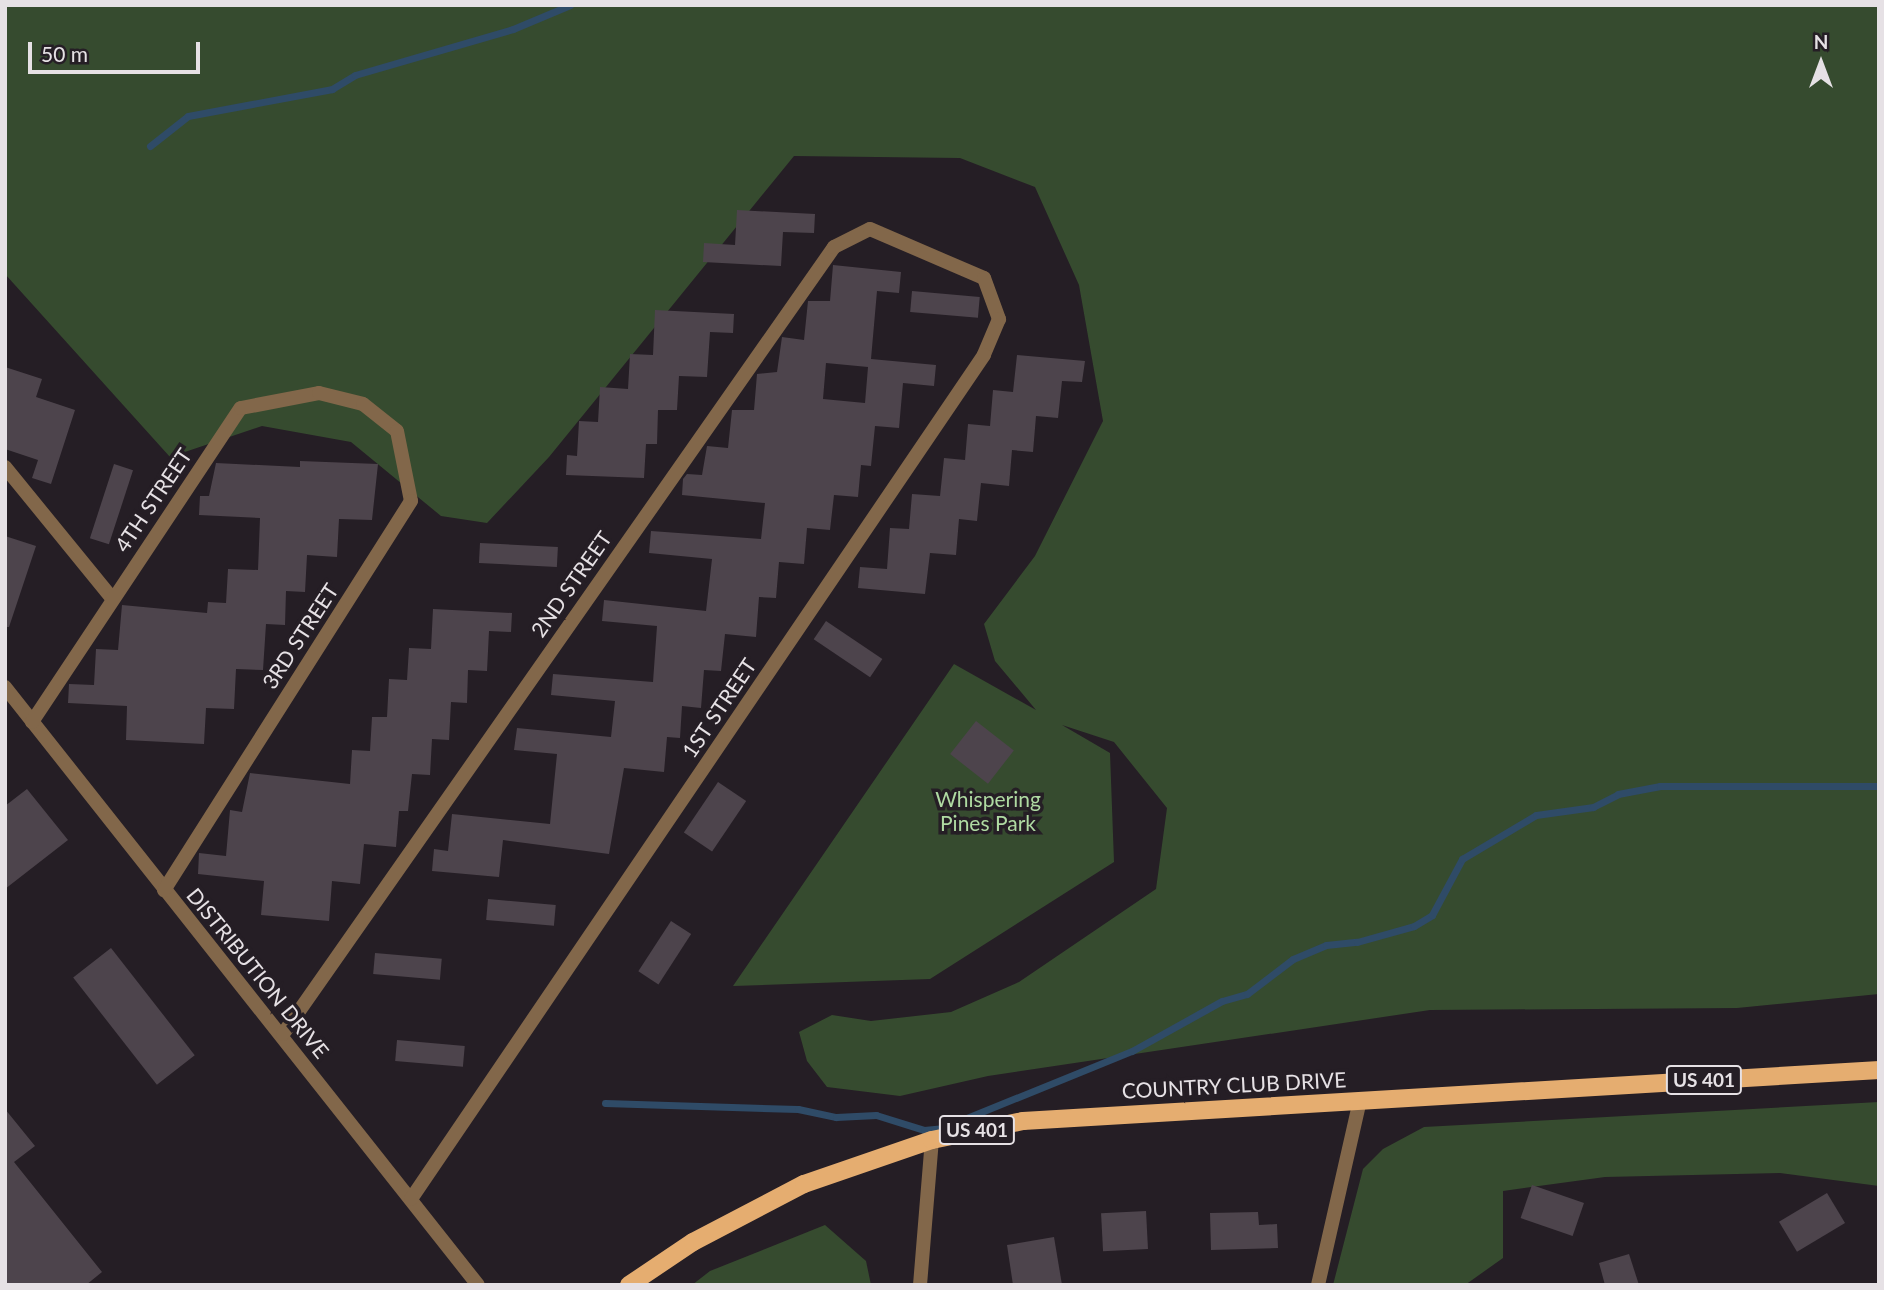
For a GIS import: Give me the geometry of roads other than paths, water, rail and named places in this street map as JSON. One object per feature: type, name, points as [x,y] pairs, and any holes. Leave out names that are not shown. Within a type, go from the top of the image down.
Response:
[{"type":"main road","name":"COUNTRY CLUB DRIVE","points":[[629,1285],[758,1205],[850,1166],[932,1140],[1024,1121],[1879,1070]]},
{"type":"street","name":"2ND STREET","points":[[283,1034],[834,247],[870,229],[933,256]]},
{"type":"street","name":"1ST STREET","points":[[411,1199],[984,355],[999,319],[984,278],[933,256]]},
{"type":"street","name":"4TH STREET","points":[[32,722],[112,598],[241,408],[319,393],[363,404]]},
{"type":"street","name":"3RD STREET","points":[[164,890],[411,501],[397,430],[363,404]]},
{"type":"street","points":[[5,467],[112,598]]},
{"type":"street","name":"DISTRIBUTION DRIVE","points":[[5,687],[164,890],[283,1034],[478,1285]]},
{"type":"street","points":[[1318,1285],[1360,1100]]},
{"type":"street","points":[[920,1285],[932,1140]]},
{"type":"waterway","points":[[150,146],[188,116],[332,89],[355,75],[513,29],[570,5]]},
{"type":"waterway","points":[[605,1103],[798,1109],[836,1117],[876,1115],[924,1130],[942,1128],[1132,1051],[1222,1001],[1247,994],[1293,959],[1326,945],[1357,942],[1414,926],[1432,915],[1462,859],[1536,815],[1593,807],[1618,794],[1660,786],[1879,786]]},
{"type":"park label","name":"Whispering Pines Park","points":[[988,811]]}]
